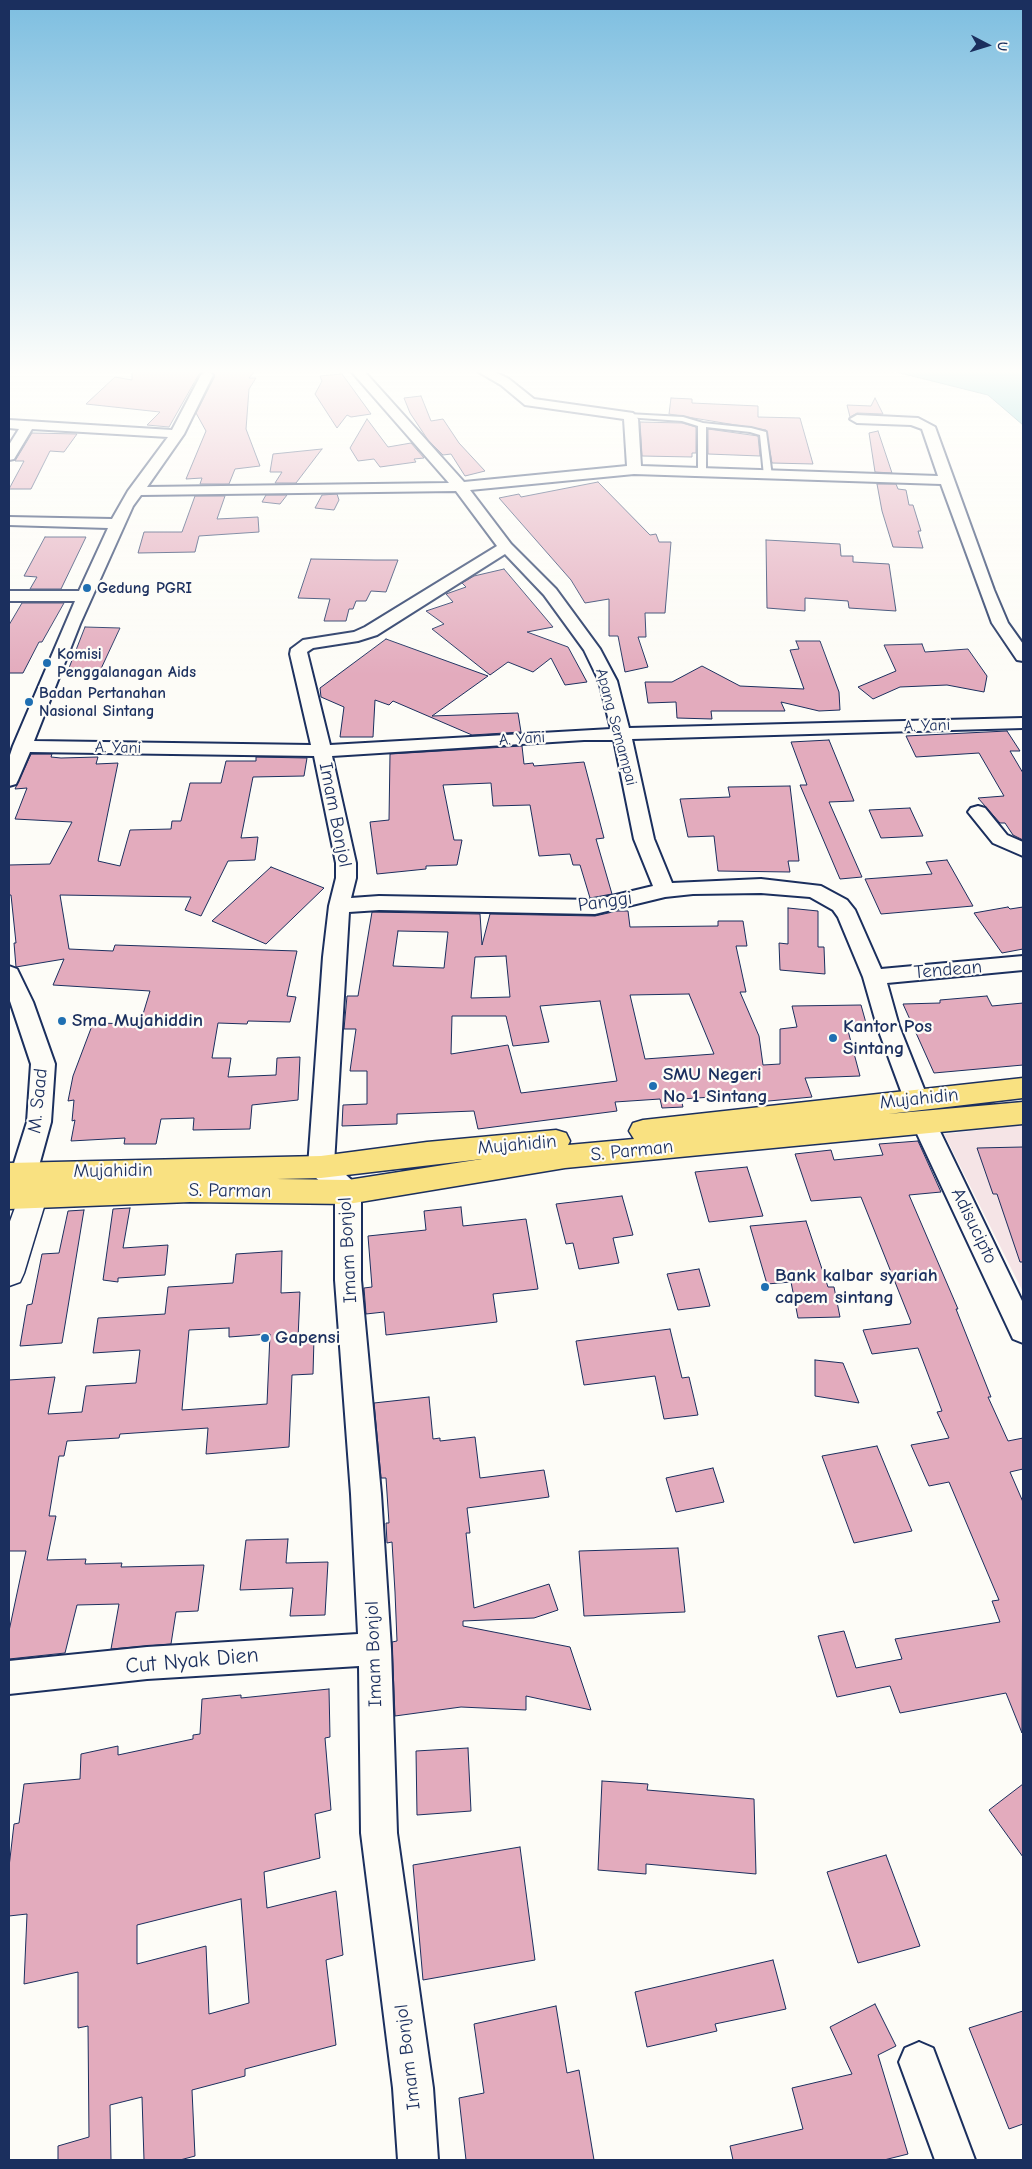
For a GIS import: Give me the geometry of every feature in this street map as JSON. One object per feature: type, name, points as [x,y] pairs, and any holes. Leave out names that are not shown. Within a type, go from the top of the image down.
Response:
[{"type":"main road","name":"Mujahidin","points":[[18,1185],[321,1167],[919,1110],[1023,1088]]},
{"type":"main road","name":"S. Parman","points":[[18,1185],[348,1192],[565,1157],[919,1110],[1023,1114]]},
{"type":"street","points":[[9,780],[19,738],[117,524],[135,491],[149,472]]},
{"type":"street","name":"Apang Semampai","points":[[447,472],[506,548],[550,592],[592,649],[608,681],[622,735],[644,839],[665,890]]},
{"type":"street","points":[[135,491],[460,487],[611,472]]},
{"type":"street","points":[[684,472],[945,480]]},
{"type":"street","points":[[943,472],[996,615],[1007,635],[1023,656]]},
{"type":"street","points":[[9,521],[117,524]]},
{"type":"street","name":"Imam Bonjol","points":[[418,2160],[413,2088],[379,1833],[375,1649],[366,1494],[348,1280],[348,1192],[321,1167],[339,906],[346,878],[346,863],[322,751],[299,661],[299,649],[309,644],[358,636],[371,631],[506,548]]},
{"type":"street","points":[[9,596],[85,596]]},
{"type":"street","name":"A. Yani","points":[[19,738],[322,751],[584,735],[1023,723]]},
{"type":"street","points":[[978,812],[1000,839],[1023,850]]},
{"type":"street","name":"Panggi","points":[[339,906],[379,903],[595,907],[614,904],[665,890],[693,887],[761,886],[814,891],[840,905],[854,928],[874,977]]},
{"type":"street","name":"Tendean","points":[[874,977],[1023,963]]},
{"type":"street","name":"M. Saad","points":[[9,974],[22,1002],[43,1064],[39,1122],[18,1185],[9,1273]]},
{"type":"street","name":"Adisucipto","points":[[874,977],[888,1026],[919,1110],[1023,1331]]},
{"type":"street","name":"Cut Nyak Dien","points":[[9,1678],[147,1664],[375,1649]]},
{"type":"street","points":[[919,2062],[955,2160]]},
{"type":"shaded area","points":[[1023,1125],[1023,1292],[944,1134]]},
{"type":"building","points":[[18,472],[39,472],[31,489],[9,489]]},
{"type":"building","points":[[189,472],[234,472],[229,484],[200,484],[202,478],[186,479]]},
{"type":"building","points":[[282,472],[304,472],[296,483],[275,483]]},
{"type":"building","points":[[463,472],[480,472],[465,476]]},
{"type":"building","points":[[598,482],[650,535],[656,534],[659,542],[671,542],[665,613],[645,613],[646,637],[638,637],[648,667],[625,672],[618,636],[609,636],[609,599],[585,603],[571,580],[499,498],[519,494],[521,497]]},
{"type":"building","points":[[877,484],[896,484],[898,489],[906,490],[909,505],[913,505],[921,531],[918,531],[923,548],[893,547],[882,511]]},
{"type":"building","points":[[337,494],[339,500],[334,510],[315,508],[322,495]]},
{"type":"building","points":[[266,495],[287,495],[280,504],[262,502]]},
{"type":"building","points":[[195,496],[225,496],[217,519],[258,517],[259,532],[199,536],[195,552],[138,553],[144,532],[182,532]]},
{"type":"building","points":[[45,537],[86,537],[61,589],[30,589],[37,577],[24,576]]},
{"type":"building","points":[[766,540],[840,544],[841,556],[853,556],[853,562],[889,564],[896,611],[849,608],[848,601],[805,598],[805,611],[767,608]]},
{"type":"building","points":[[311,559],[398,560],[386,592],[371,591],[366,601],[356,601],[353,609],[349,609],[346,621],[324,621],[330,599],[298,598]]},
{"type":"building","points":[[504,569],[553,627],[527,632],[568,647],[587,682],[565,685],[551,658],[533,672],[508,662],[490,675],[432,629],[444,624],[426,611],[453,602],[446,594],[466,587],[462,583],[474,576]]},
{"type":"building","points":[[22,603],[64,603],[42,642],[39,642],[23,673],[9,673],[9,625]]},
{"type":"building","points":[[85,627],[120,628],[99,673],[67,673]]},
{"type":"building","points":[[386,639],[488,676],[432,716],[518,713],[521,732],[472,735],[393,701],[389,705],[375,700],[373,737],[340,737],[344,707],[321,697],[320,688]]},
{"type":"building","points":[[796,641],[820,641],[839,692],[840,710],[819,711],[781,702],[785,711],[711,711],[712,719],[677,718],[676,702],[648,703],[645,682],[672,682],[702,666],[740,686],[804,689],[790,650],[799,649]]},
{"type":"building","points":[[922,644],[925,652],[968,649],[987,676],[984,692],[947,685],[900,687],[873,699],[858,687],[896,671],[884,645]]},
{"type":"building","points":[[1007,731],[1020,751],[1010,751],[1023,773],[1023,840],[1013,835],[1005,823],[1000,823],[978,798],[1004,796],[979,753],[916,757],[906,736]]},
{"type":"building","points":[[829,740],[854,801],[829,802],[862,877],[840,879],[800,785],[807,785],[791,742]]},
{"type":"building","points":[[522,746],[524,764],[533,763],[534,766],[584,762],[604,838],[596,839],[612,894],[590,898],[580,865],[573,865],[570,854],[539,856],[530,805],[493,806],[491,783],[443,785],[454,840],[462,840],[457,865],[426,866],[426,869],[377,874],[370,822],[389,820],[390,754]]},
{"type":"building","points":[[31,754],[52,754],[51,757],[61,758],[98,757],[96,764],[118,763],[98,861],[120,866],[130,830],[171,829],[172,821],[181,821],[190,783],[221,783],[226,761],[256,761],[256,757],[307,758],[304,776],[253,777],[241,838],[258,837],[255,860],[228,861],[201,916],[185,910],[191,897],[60,895],[69,949],[113,951],[115,945],[297,951],[287,996],[296,997],[290,1022],[248,1021],[247,1024],[218,1023],[212,1058],[231,1058],[228,1077],[276,1075],[277,1058],[300,1057],[298,1100],[252,1105],[250,1129],[193,1130],[194,1118],[161,1119],[156,1144],[124,1144],[125,1138],[71,1141],[75,1120],[72,1121],[74,1100],[68,1101],[73,1076],[93,1023],[140,1024],[150,991],[53,985],[64,959],[16,967],[14,943],[16,943],[11,895],[9,895],[9,865],[50,864],[72,822],[15,819],[27,788],[15,789]]},
{"type":"building","points":[[790,786],[799,861],[788,861],[790,872],[718,871],[714,836],[688,837],[680,799],[730,797],[728,787]]},
{"type":"building","points":[[910,808],[923,836],[881,838],[869,810]]},
{"type":"building","points":[[947,860],[973,906],[881,914],[865,879],[932,874],[926,862]]},
{"type":"building","points":[[271,867],[324,888],[266,944],[212,921]]},
{"type":"building","points":[[1008,907],[1010,909],[1023,907],[1023,949],[1002,953],[974,913]]},
{"type":"building","points":[[788,908],[818,911],[818,947],[824,947],[825,974],[780,970],[779,943],[788,944]]},
{"type":"building","points":[[617,911],[628,911],[630,927],[718,926],[718,921],[743,921],[747,946],[736,946],[746,992],[740,992],[759,1036],[763,1065],[780,1064],[780,1029],[797,1027],[792,1006],[861,1005],[866,1023],[846,1023],[860,1076],[805,1078],[812,1097],[747,1103],[744,1095],[681,1099],[683,1107],[662,1108],[660,1099],[615,1102],[617,1111],[478,1129],[474,1111],[397,1114],[397,1124],[342,1126],[343,1105],[367,1104],[367,1071],[350,1071],[356,1029],[344,1029],[347,996],[358,996],[372,912],[480,914],[482,945],[490,914],[595,916]],"holes":[[[398,931],[448,932],[444,968],[393,966]],[[506,956],[510,997],[471,998],[475,957]],[[689,994],[714,1054],[645,1059],[630,995]],[[600,1001],[617,1081],[521,1093],[508,1045],[451,1054],[452,1016],[506,1016],[513,1046],[549,1042],[540,1006]]]},
{"type":"building","points":[[987,996],[992,1006],[1023,1003],[1023,1065],[934,1073],[903,1004],[940,1003],[940,1000]]},
{"type":"building","points":[[918,1141],[941,1192],[909,1195],[958,1309],[956,1309],[991,1397],[988,1397],[1008,1441],[1023,1438],[1023,1469],[1010,1472],[1023,1502],[1022,1733],[1006,1693],[900,1713],[890,1686],[837,1697],[818,1636],[844,1631],[856,1668],[902,1659],[895,1639],[1000,1622],[992,1601],[999,1600],[949,1482],[929,1486],[911,1445],[949,1438],[937,1412],[942,1411],[918,1348],[872,1354],[863,1330],[910,1324],[911,1322],[861,1197],[811,1201],[795,1154],[831,1150],[834,1160],[883,1155],[879,1144]]},
{"type":"building","points":[[1023,1147],[1023,1262],[1020,1262],[997,1194],[993,1194],[977,1148]]},
{"type":"building","points":[[747,1167],[763,1216],[709,1222],[695,1172]]},
{"type":"building","points":[[622,1196],[633,1235],[613,1238],[619,1263],[579,1269],[573,1243],[566,1244],[556,1204]]},
{"type":"building","points":[[461,1207],[463,1226],[526,1219],[538,1289],[493,1294],[497,1322],[386,1335],[384,1312],[366,1314],[364,1288],[372,1287],[368,1236],[426,1230],[424,1211]]},
{"type":"building","points":[[130,1208],[123,1248],[168,1245],[165,1275],[118,1278],[118,1282],[103,1280],[113,1209]]},
{"type":"building","points":[[84,1210],[62,1343],[20,1346],[27,1305],[32,1304],[42,1254],[59,1253],[68,1211]]},
{"type":"building","points":[[806,1221],[828,1287],[834,1287],[840,1317],[798,1318],[791,1282],[767,1284],[750,1226]]},
{"type":"building","points":[[282,1251],[281,1293],[300,1292],[298,1339],[314,1338],[313,1374],[292,1375],[289,1447],[206,1454],[208,1428],[120,1434],[119,1438],[67,1441],[64,1456],[59,1456],[49,1516],[56,1516],[47,1560],[86,1559],[85,1564],[122,1563],[121,1567],[204,1565],[198,1611],[176,1612],[171,1644],[111,1649],[119,1604],[77,1605],[65,1653],[9,1659],[9,1631],[26,1551],[9,1551],[9,1380],[55,1377],[48,1414],[82,1412],[86,1386],[136,1383],[140,1350],[93,1353],[98,1318],[165,1314],[168,1287],[233,1283],[236,1254]],"holes":[[[229,1328],[229,1337],[270,1334],[267,1404],[182,1410],[189,1330]]]},
{"type":"building","points":[[699,1269],[710,1306],[678,1310],[667,1274]]},
{"type":"building","points":[[670,1329],[682,1378],[689,1377],[698,1415],[664,1419],[655,1376],[584,1385],[576,1341]]},
{"type":"building","points":[[815,1360],[843,1363],[859,1403],[815,1396]]},
{"type":"building","points":[[429,1397],[433,1439],[440,1438],[440,1441],[475,1437],[480,1478],[544,1470],[549,1497],[467,1508],[470,1533],[466,1533],[474,1608],[549,1584],[558,1610],[534,1618],[463,1621],[463,1626],[570,1647],[591,1710],[526,1696],[526,1710],[461,1707],[395,1716],[392,1642],[397,1641],[392,1542],[387,1543],[386,1523],[389,1523],[386,1478],[381,1478],[374,1403]]},
{"type":"building","points":[[877,1446],[912,1531],[854,1543],[822,1456]]},
{"type":"building","points":[[713,1468],[724,1502],[676,1512],[666,1478]]},
{"type":"building","points":[[288,1539],[286,1563],[328,1562],[325,1615],[290,1616],[293,1588],[240,1590],[246,1540]]},
{"type":"building","points":[[678,1548],[685,1612],[584,1616],[579,1551]]},
{"type":"building","points":[[329,1689],[330,1737],[325,1738],[331,1810],[315,1814],[320,1858],[264,1872],[267,1908],[336,1891],[343,1955],[326,1960],[336,2045],[245,2069],[245,2076],[192,2090],[195,2156],[180,2160],[144,2160],[142,2097],[110,2105],[111,2160],[58,2160],[58,2146],[89,2137],[88,2026],[78,2028],[78,1972],[24,1984],[27,1914],[9,1916],[9,1867],[14,1824],[19,1823],[24,1784],[80,1779],[81,1754],[118,1746],[118,1755],[193,1739],[193,1735],[200,1734],[202,1699],[241,1695],[241,1698]],"holes":[[[241,1899],[249,2003],[209,2014],[206,1946],[137,1964],[137,1925]]]},
{"type":"building","points":[[468,1748],[471,1811],[417,1815],[416,1751]]},
{"type":"building","points":[[602,1781],[648,1784],[647,1790],[754,1799],[756,1874],[646,1864],[646,1874],[598,1870]]},
{"type":"building","points":[[1023,1784],[1023,1857],[989,1810]]},
{"type":"building","points":[[520,1847],[535,1960],[423,1980],[413,1865]]},
{"type":"building","points":[[886,1855],[920,1946],[858,1963],[827,1872]]},
{"type":"building","points":[[773,1960],[786,2009],[715,2024],[717,2031],[647,2047],[635,1992]]},
{"type":"building","points":[[875,2004],[896,2046],[878,2055],[908,2154],[884,2160],[733,2160],[730,2146],[803,2129],[792,2088],[852,2074],[830,2027]]},
{"type":"building","points":[[556,2006],[567,2073],[579,2070],[594,2160],[466,2160],[459,2098],[484,2093],[474,2024]]},
{"type":"building","points":[[1023,2011],[1023,2124],[1009,2129],[969,2028]]},
{"type":"place","name":"Gedung PGRI","points":[[87,588]]},
{"type":"place","name":"Komisi Penggalanagan Aids","points":[[47,663]]},
{"type":"place","name":"Badan Pertanahan Nasional Sintang","points":[[29,702]]},
{"type":"place","name":"Sma Mujahiddin","points":[[62,1021]]},
{"type":"place","name":"Kantor Pos Sintang","points":[[833,1038]]},
{"type":"place","name":"SMU Negeri No 1 Sintang","points":[[653,1086]]},
{"type":"place","name":"Bank kalbar syariah capem sintang","points":[[765,1287]]},
{"type":"place","name":"Gapensi","points":[[265,1338]]}]
